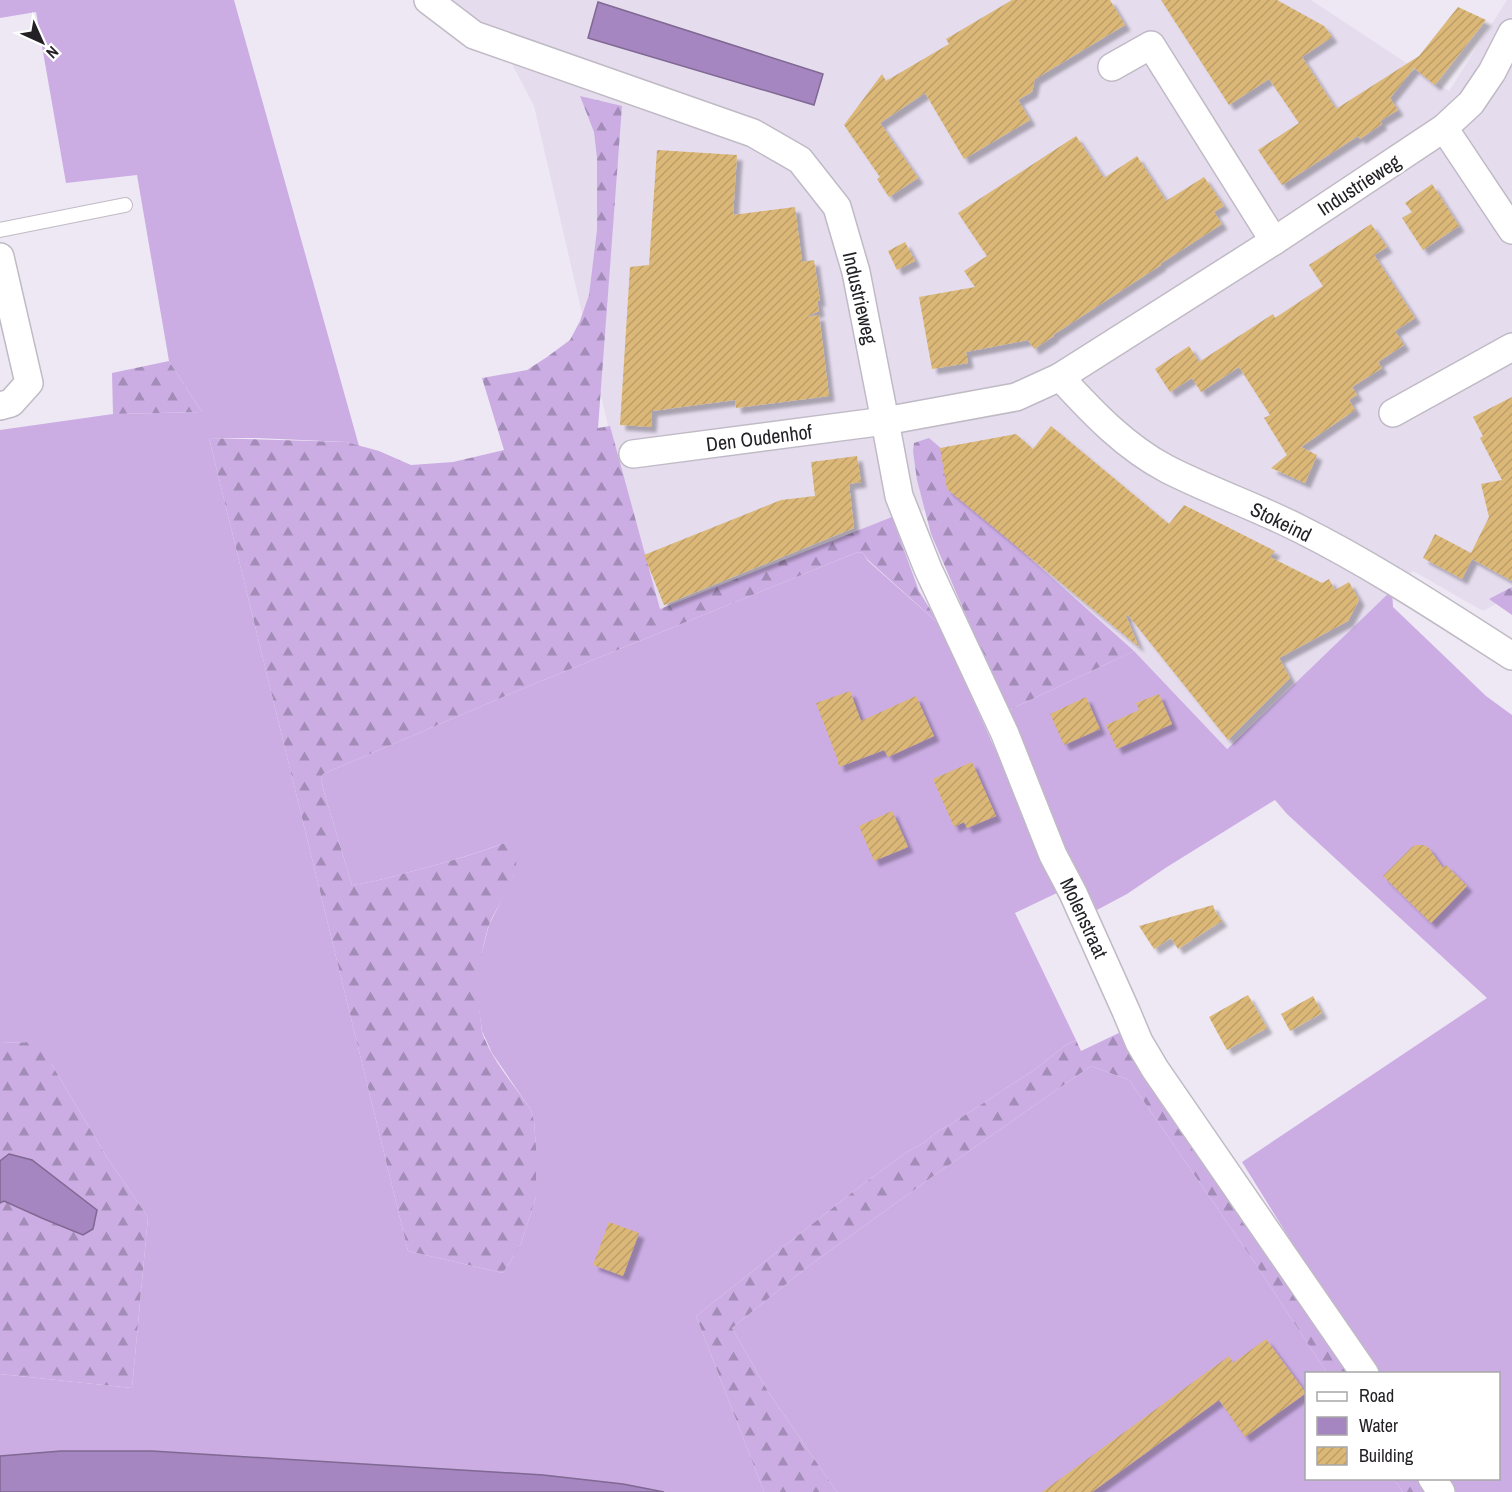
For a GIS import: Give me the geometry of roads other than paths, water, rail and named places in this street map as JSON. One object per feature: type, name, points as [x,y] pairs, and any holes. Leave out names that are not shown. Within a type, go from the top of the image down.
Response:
[{"type":"street","name":"Industrieweg","points":[[428,0],[474,35],[753,133],[800,160],[837,207],[856,272],[885,421],[1016,397],[1060,377],[1274,241],[1444,128],[1471,103],[1492,72],[1512,33]]},
{"type":"street","points":[[1112,67],[1151,45],[1274,241]]},
{"type":"street","points":[[1444,128],[1512,230]]},
{"type":"street","points":[[0,257],[29,383],[11,404],[0,406]]},
{"type":"street","points":[[1393,413],[1512,346]]},
{"type":"street","name":"Stokeind","points":[[1060,377],[1093,412],[1122,438],[1166,468],[1301,530],[1400,585],[1512,656]]},
{"type":"street","name":"Den Oudenhof","points":[[633,454],[885,421]]},
{"type":"street","name":"Molenstraat","points":[[885,421],[899,496],[927,569],[1005,734],[1053,855],[1073,893],[1139,1042],[1364,1372]]},
{"type":"lane","points":[[0,230],[125,205]]},
{"type":"water","points":[[598,2],[823,74],[814,105],[588,38]]},
{"type":"water","points":[[9,1154],[32,1160],[97,1210],[93,1229],[83,1235],[4,1201],[0,1203],[0,1161]]},
{"type":"water","points":[[61,1451],[152,1451],[543,1475],[623,1484],[664,1492],[0,1492],[0,1456]]}]
